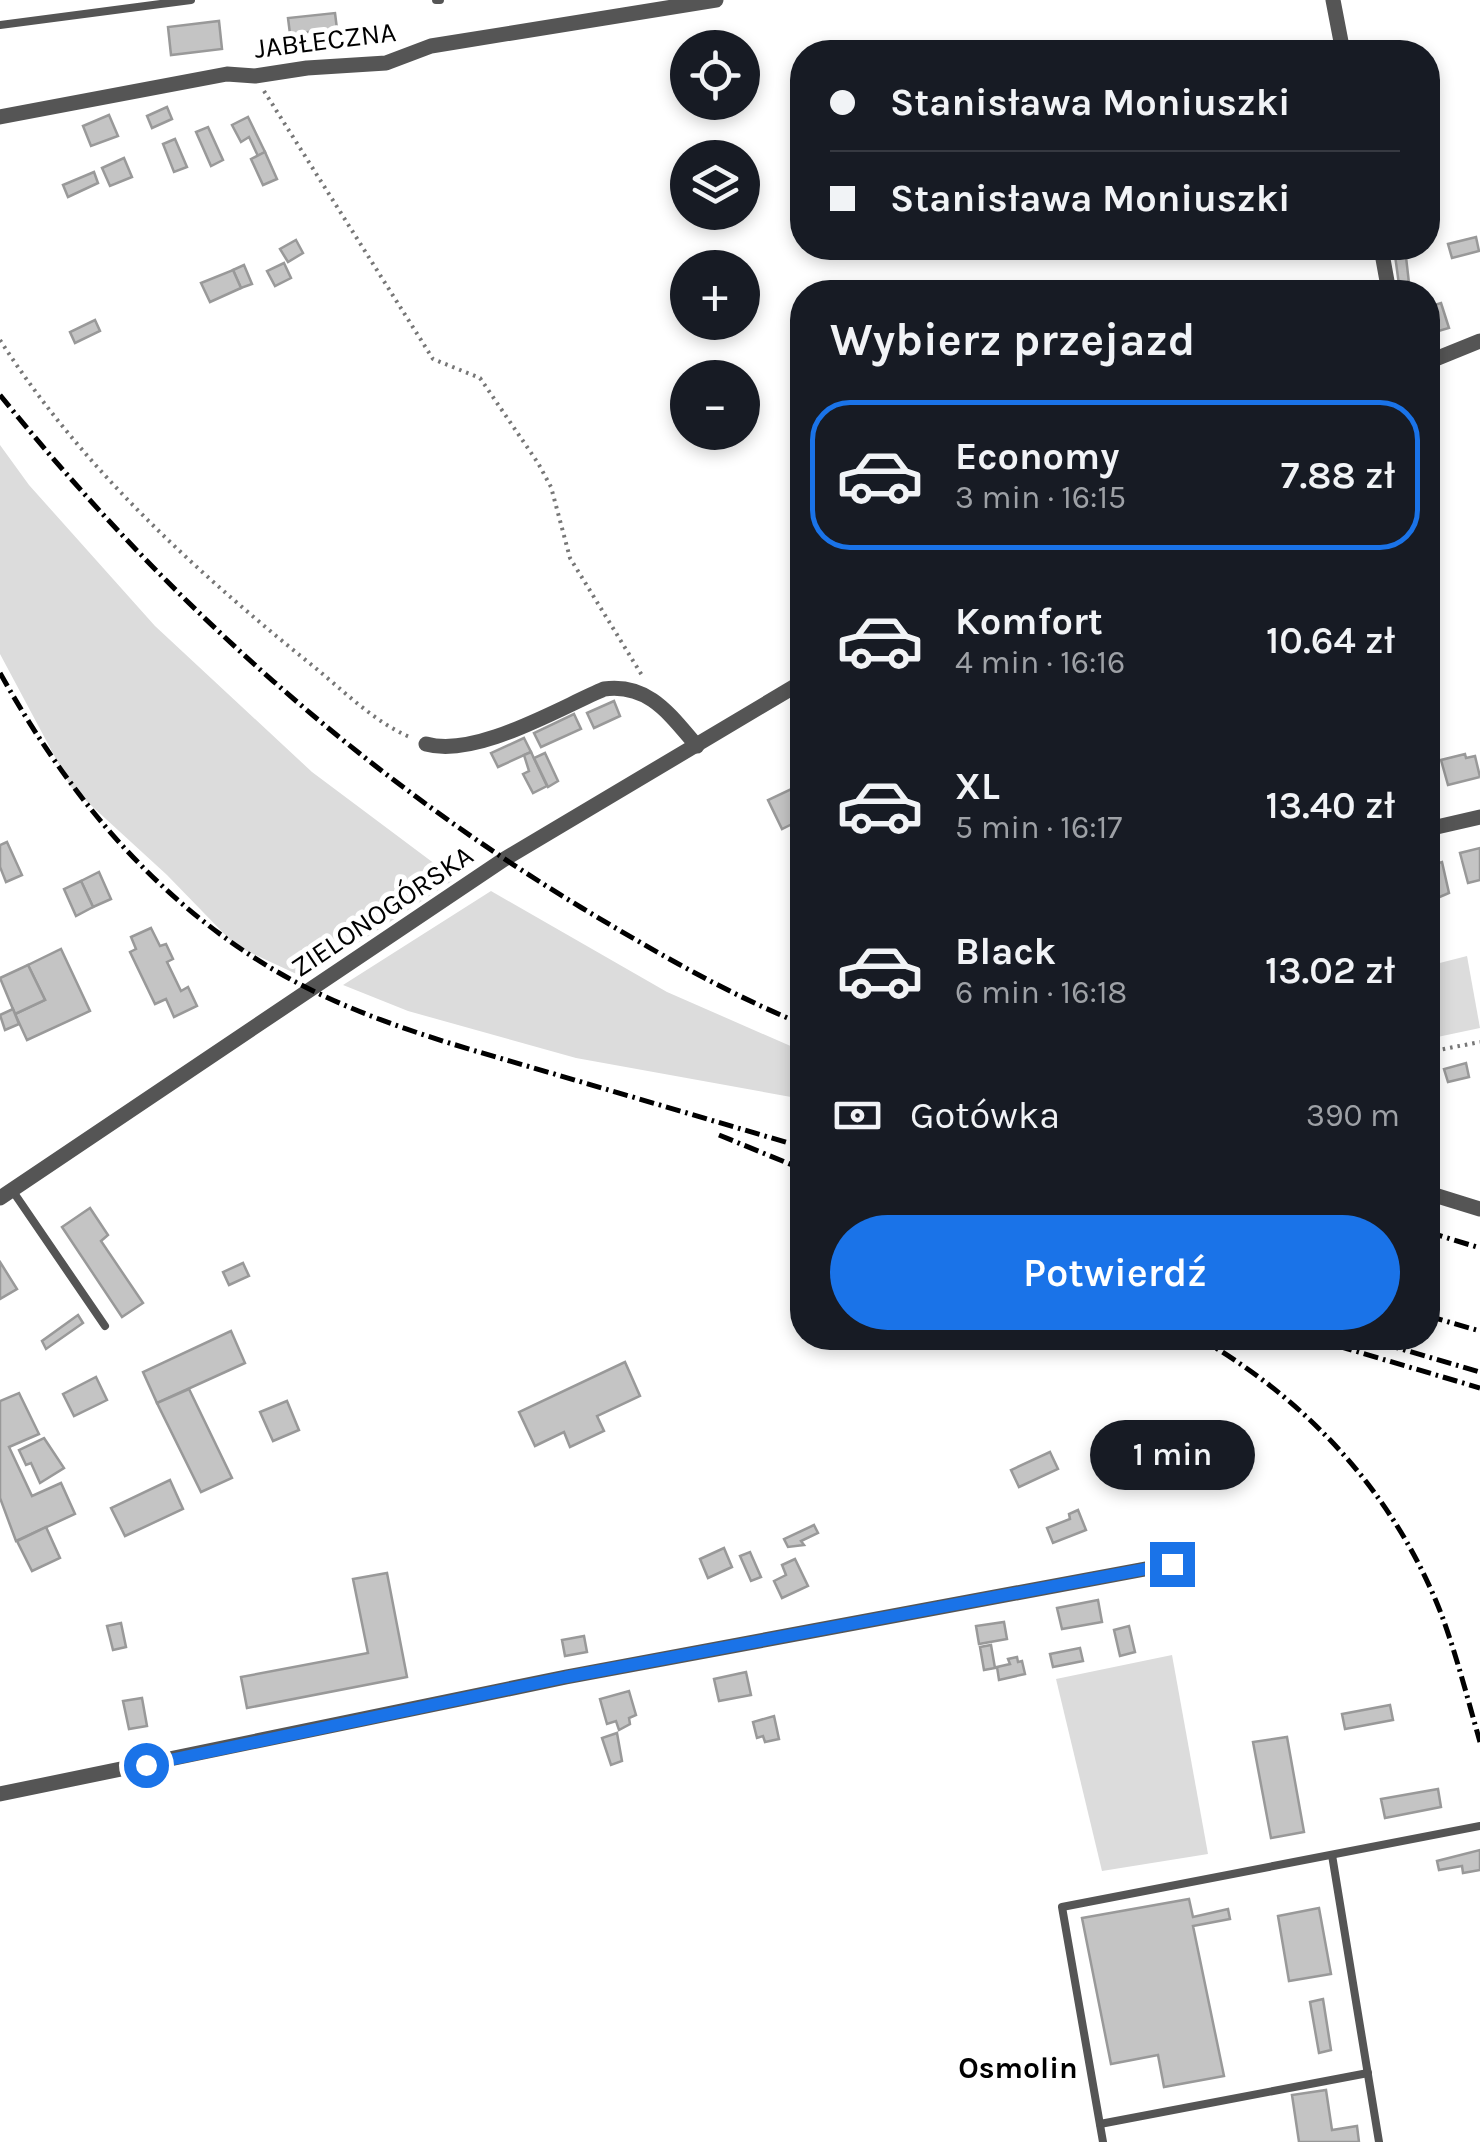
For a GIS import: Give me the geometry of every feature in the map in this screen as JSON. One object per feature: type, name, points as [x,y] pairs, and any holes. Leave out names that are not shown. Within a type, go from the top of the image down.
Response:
[{"type":"street","name":"JABŁECZNA","points":[[0,117],[228,74],[255,76],[386,63],[432,46],[716,0]]},
{"type":"street","points":[[1333,0],[1341,40]]},
{"type":"street","points":[[1440,357],[1480,341]]},
{"type":"street","points":[[426,744],[460,746],[482,741],[604,689],[635,689],[659,702],[698,746]]},
{"type":"street","name":"ZIELONOGÓRSKA","points":[[6,1194],[503,860],[790,689]]},
{"type":"street","points":[[1440,827],[1480,817]]},
{"type":"street","points":[[1440,1197],[1480,1209]]},
{"type":"street","points":[[0,1794],[566,1677],[1172,1564]]},
{"type":"lane","points":[[0,26],[191,0]]},
{"type":"lane","points":[[6,1194],[105,1326]]},
{"type":"lane","points":[[1103,2142],[1062,1908],[1480,1826]]},
{"type":"lane","points":[[1332,1856],[1379,2142]]},
{"type":"lane","points":[[1100,2124],[1368,2074]]},
{"type":"path","points":[[255,76],[433,359],[480,378],[538,463],[551,487],[570,558],[659,702]]},
{"type":"path","points":[[0,340],[131,505],[244,612],[376,716],[426,744]]},
{"type":"path","points":[[1440,1050],[1480,1042]]},
{"type":"shaded area","points":[[0,445],[29,485],[155,626],[312,772],[455,879],[305,978],[236,946],[167,875],[71,787],[0,654]]},
{"type":"shaded area","points":[[491,891],[667,992],[790,1046],[790,1097],[576,1058],[408,1011],[343,985]]},
{"type":"shaded area","points":[[1467,956],[1480,1028],[1440,1036],[1440,963]]},
{"type":"shaded area","points":[[1172,1655],[1208,1854],[1102,1871],[1056,1679]]},
{"type":"building","points":[[335,13],[337,29],[290,34],[288,18]]},
{"type":"building","points":[[219,21],[222,49],[171,55],[168,27]]},
{"type":"building","points":[[167,107],[172,119],[152,128],[147,116]]},
{"type":"building","points":[[109,115],[118,136],[91,146],[83,126]]},
{"type":"building","points":[[248,117],[265,152],[258,156],[249,137],[241,142],[232,125]]},
{"type":"building","points":[[208,127],[223,160],[211,166],[196,132]]},
{"type":"building","points":[[175,139],[187,167],[174,172],[163,144]]},
{"type":"building","points":[[265,152],[277,179],[263,185],[251,159]]},
{"type":"building","points":[[124,158],[132,177],[110,186],[102,168]]},
{"type":"building","points":[[94,172],[98,183],[68,197],[63,185]]},
{"type":"building","points":[[1476,237],[1479,251],[1452,258],[1448,244]]},
{"type":"building","points":[[296,240],[303,253],[288,262],[280,249]]},
{"type":"building","points":[[1396,260],[1406,260],[1409,280],[1398,280]]},
{"type":"building","points":[[284,263],[291,278],[275,286],[267,271]]},
{"type":"building","points":[[244,265],[252,284],[241,288],[233,270]]},
{"type":"building","points":[[233,270],[241,288],[210,302],[201,283]]},
{"type":"building","points":[[1440,303],[1449,328],[1440,331]]},
{"type":"building","points":[[95,320],[100,331],[75,343],[70,332]]},
{"type":"building","points":[[614,701],[620,716],[594,728],[587,713]]},
{"type":"building","points":[[574,714],[581,729],[541,747],[534,733]]},
{"type":"building","points":[[524,738],[531,752],[498,767],[491,753]]},
{"type":"building","points":[[531,752],[547,786],[533,793],[523,774],[529,771],[524,755]]},
{"type":"building","points":[[545,753],[558,781],[548,787],[534,758]]},
{"type":"building","points":[[1465,754],[1466,758],[1475,756],[1480,777],[1448,785],[1441,760]]},
{"type":"building","points":[[790,790],[790,825],[782,829],[768,800]]},
{"type":"building","points":[[7,842],[22,875],[6,882],[0,867],[0,845]]},
{"type":"building","points":[[1480,848],[1480,880],[1468,883],[1460,853]]},
{"type":"building","points":[[1440,863],[1449,893],[1440,897]]},
{"type":"building","points":[[99,872],[111,899],[93,907],[81,881]]},
{"type":"building","points":[[81,881],[93,907],[76,916],[64,889]]},
{"type":"building","points":[[151,928],[160,946],[166,944],[173,959],[167,962],[181,991],[188,987],[197,1006],[174,1017],[166,999],[155,1004],[130,952],[136,949],[131,937]]},
{"type":"building","points":[[61,949],[90,1011],[27,1040],[15,1014],[45,1000],[28,965]]},
{"type":"building","points":[[28,965],[45,1000],[15,1014],[0,978]]},
{"type":"building","points":[[13,1009],[19,1024],[5,1030],[0,1015]]},
{"type":"building","points":[[1466,1063],[1469,1077],[1448,1082],[1444,1069]]},
{"type":"building","points":[[90,1208],[108,1235],[101,1241],[143,1303],[122,1317],[62,1227]]},
{"type":"building","points":[[0,1262],[17,1289],[0,1299]]},
{"type":"building","points":[[243,1263],[249,1276],[229,1285],[223,1272]]},
{"type":"building","points":[[78,1315],[83,1323],[46,1349],[42,1341]]},
{"type":"building","points":[[231,1331],[245,1363],[157,1403],[143,1372]]},
{"type":"building","points":[[625,1362],[640,1396],[597,1416],[604,1431],[570,1447],[564,1432],[535,1446],[519,1412]]},
{"type":"building","points":[[96,1377],[107,1400],[74,1416],[63,1394]]},
{"type":"building","points":[[189,1389],[232,1478],[201,1492],[157,1403]]},
{"type":"building","points":[[19,1393],[39,1434],[9,1447],[32,1496],[61,1483],[75,1514],[16,1541],[0,1498],[0,1401]]},
{"type":"building","points":[[287,1401],[299,1430],[273,1441],[260,1412]]},
{"type":"building","points":[[44,1438],[64,1468],[40,1483],[31,1463],[26,1465],[19,1450]]},
{"type":"building","points":[[1050,1452],[1058,1469],[1019,1487],[1011,1470]]},
{"type":"building","points":[[170,1480],[183,1509],[125,1536],[111,1508]]},
{"type":"building","points":[[1078,1510],[1086,1530],[1053,1543],[1047,1528],[1070,1519],[1069,1514]]},
{"type":"building","points":[[814,1525],[818,1533],[801,1541],[804,1545],[788,1547],[784,1539]]},
{"type":"building","points":[[46,1527],[60,1558],[32,1571],[17,1541]]},
{"type":"building","points":[[724,1548],[732,1567],[708,1578],[700,1559]]},
{"type":"building","points":[[750,1552],[761,1577],[751,1581],[740,1556]]},
{"type":"building","points":[[795,1559],[808,1586],[782,1598],[774,1581],[786,1575],[782,1565]]},
{"type":"building","points":[[387,1573],[407,1677],[247,1708],[241,1677],[368,1653],[353,1579]]},
{"type":"building","points":[[1098,1600],[1102,1622],[1062,1629],[1057,1608]]},
{"type":"building","points":[[1004,1622],[1007,1639],[979,1644],[976,1626]]},
{"type":"building","points":[[121,1623],[126,1647],[113,1650],[107,1626]]},
{"type":"building","points":[[1129,1626],[1135,1652],[1120,1656],[1114,1630]]},
{"type":"building","points":[[584,1636],[587,1652],[565,1656],[562,1640]]},
{"type":"building","points":[[991,1645],[995,1668],[984,1670],[980,1647]]},
{"type":"building","points":[[1080,1648],[1083,1661],[1053,1667],[1050,1654]]},
{"type":"building","points":[[1017,1657],[1025,1674],[999,1680],[997,1667],[1010,1664],[1008,1659]]},
{"type":"building","points":[[746,1672],[751,1695],[719,1701],[714,1679]]},
{"type":"building","points":[[629,1691],[636,1715],[619,1730],[616,1721],[607,1724],[600,1699]]},
{"type":"building","points":[[142,1698],[147,1726],[129,1729],[123,1701]]},
{"type":"building","points":[[1390,1705],[1393,1720],[1345,1729],[1342,1714]]},
{"type":"building","points":[[774,1716],[779,1739],[765,1742],[763,1736],[757,1738],[753,1722]]},
{"type":"building","points":[[617,1733],[622,1761],[611,1765],[602,1738]]},
{"type":"building","points":[[1287,1737],[1304,1832],[1271,1838],[1253,1742]]},
{"type":"building","points":[[1438,1789],[1441,1807],[1385,1818],[1381,1799]]},
{"type":"building","points":[[1480,1850],[1480,1870],[1463,1873],[1462,1866],[1439,1870],[1437,1861]]},
{"type":"building","points":[[1189,1899],[1193,1917],[1228,1909],[1230,1919],[1193,1926],[1224,2076],[1164,2087],[1158,2055],[1111,2064],[1082,1918]]},
{"type":"building","points":[[1319,1908],[1331,1974],[1289,1981],[1278,1916]]},
{"type":"building","points":[[1323,1999],[1331,2050],[1319,2053],[1310,2002]]},
{"type":"building","points":[[1326,2090],[1332,2130],[1357,2126],[1359,2142],[1299,2142],[1292,2095]]},
{"type":"railway","points":[[0,395],[63,470],[197,611],[342,740],[419,799],[582,908],[717,985],[790,1019]]},
{"type":"railway","points":[[0,673],[77,792],[138,862],[208,925],[279,973],[347,1006],[418,1033],[790,1143]]},
{"type":"railway","points":[[719,1135],[790,1164]]},
{"type":"railway","points":[[1440,1236],[1480,1248]]},
{"type":"railway","points":[[1440,1319],[1480,1331]]},
{"type":"railway","points":[[1218,1350],[1277,1391],[1312,1422],[1374,1492],[1423,1572],[1442,1616],[1480,1742]]},
{"type":"railway","points":[[1352,1350],[1480,1388]]},
{"type":"railway","points":[[1405,1350],[1480,1372]]},
{"type":"district","name":"Osmolin","points":[[1018,2068]]},
{"type":"route","points":[[146,1765],[566,1677],[1172,1564]]}]
